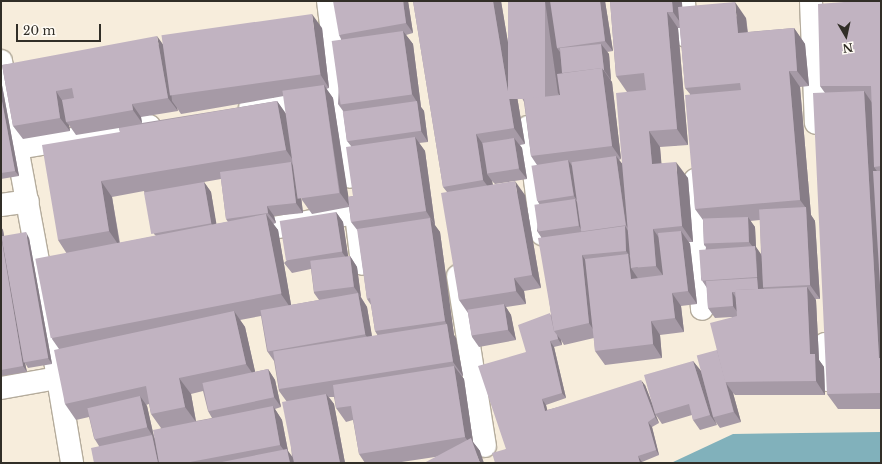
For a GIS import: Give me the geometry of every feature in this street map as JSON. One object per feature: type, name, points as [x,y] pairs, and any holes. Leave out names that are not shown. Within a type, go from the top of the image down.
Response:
[{"type":"street","points":[[328,1],[338,93],[362,264]]},
{"type":"street","points":[[684,1],[687,56]]},
{"type":"street","points":[[812,1],[817,143]]},
{"type":"street","points":[[1,61],[28,201],[72,463]]},
{"type":"street","points":[[229,112],[338,93]]},
{"type":"street","points":[[526,110],[544,243]]},
{"type":"street","points":[[18,148],[166,123]]},
{"type":"street","points":[[693,159],[702,309]]},
{"type":"street","points":[[1,206],[28,201]]},
{"type":"street","points":[[225,237],[355,212]]},
{"type":"street","points":[[455,259],[485,446]]},
{"type":"street","points":[[40,270],[64,266]]},
{"type":"street","points":[[824,325],[826,380]]},
{"type":"street","points":[[1,388],[57,378]]},
{"type":"water","points":[[881,432],[881,463],[671,463],[733,434]]},
{"type":"building","points":[[333,1],[403,1],[406,23],[339,35]]},
{"type":"building","points":[[413,1],[493,1],[514,128],[476,134],[483,180],[443,187]]},
{"type":"building","points":[[508,1],[545,1],[545,99],[508,99]]},
{"type":"building","points":[[550,1],[600,1],[605,41],[557,48]]},
{"type":"building","points":[[610,1],[672,1],[673,12],[667,12],[677,129],[649,131],[652,164],[676,162],[682,226],[653,229],[656,266],[631,268],[616,93],[646,90],[644,73],[616,76]]},
{"type":"building","points":[[881,1],[881,166],[874,167],[871,86],[820,86],[818,4]]},
{"type":"building","points":[[735,2],[738,33],[794,28],[797,71],[789,71],[800,200],[695,209],[685,95],[741,90],[740,83],[685,88],[678,7]]},
{"type":"building","points":[[312,14],[320,74],[170,96],[161,35]]},
{"type":"building","points":[[403,31],[412,94],[341,104],[332,41]]},
{"type":"building","points":[[157,36],[168,98],[132,104],[133,110],[66,122],[62,100],[74,98],[72,88],[56,91],[60,118],[13,126],[2,65]]},
{"type":"building","points":[[601,44],[604,70],[602,68],[562,73],[560,48]]},
{"type":"building","points":[[602,68],[612,146],[531,156],[524,99],[560,95],[557,74]]},
{"type":"building","points":[[324,85],[339,193],[298,199],[282,91]]},
{"type":"building","points":[[864,91],[879,358],[881,358],[881,393],[827,394],[813,93]]},
{"type":"building","points":[[1,96],[15,171],[1,173]]},
{"type":"building","points":[[277,101],[286,150],[101,181],[109,231],[58,240],[42,145],[120,132],[119,128]]},
{"type":"building","points":[[417,101],[421,131],[347,141],[343,111]]},
{"type":"building","points":[[415,137],[426,211],[351,222],[348,197],[353,196],[346,147]]},
{"type":"building","points":[[514,138],[519,169],[487,174],[482,143]]},
{"type":"building","points":[[616,156],[626,225],[581,232],[571,162]]},
{"type":"building","points":[[568,160],[574,196],[537,201],[531,166]]},
{"type":"building","points":[[291,162],[296,203],[267,206],[268,213],[226,219],[220,172]]},
{"type":"building","points":[[873,171],[881,171],[881,301]]},
{"type":"building","points":[[515,181],[532,275],[514,278],[516,291],[459,300],[441,193]]},
{"type":"building","points":[[204,182],[211,223],[151,234],[144,193]]},
{"type":"building","points":[[575,199],[579,226],[538,231],[534,205]]},
{"type":"building","points":[[806,207],[810,285],[763,287],[759,209]]},
{"type":"building","points":[[336,212],[342,252],[286,260],[280,221]]},
{"type":"building","points":[[266,214],[281,294],[51,338],[35,259]]},
{"type":"building","points":[[748,217],[749,242],[704,244],[703,219]]},
{"type":"building","points":[[430,218],[445,321],[375,331],[370,298],[367,299],[357,229]]},
{"type":"building","points":[[625,226],[626,251],[582,255],[589,323],[554,331],[538,238]]},
{"type":"building","points":[[681,231],[688,291],[672,293],[675,318],[651,321],[653,344],[595,351],[585,259],[628,254],[631,279],[663,275],[658,233]]},
{"type":"building","points":[[26,232],[48,358],[24,362],[1,236]]},
{"type":"building","points":[[1,236],[23,366],[1,370]]},
{"type":"building","points":[[755,246],[757,277],[701,281],[699,250]]},
{"type":"building","points":[[350,256],[354,287],[314,292],[310,261]]},
{"type":"building","points":[[757,278],[758,289],[735,290],[735,292],[732,292],[733,306],[708,308],[706,281]]},
{"type":"building","points":[[807,287],[810,354],[815,354],[816,381],[725,382],[710,323],[737,316],[735,290]]},
{"type":"building","points":[[358,293],[365,334],[268,352],[261,310]]},
{"type":"building","points":[[504,304],[508,330],[472,335],[467,310]]},
{"type":"building","points":[[234,311],[246,364],[179,378],[185,407],[151,414],[146,386],[65,404],[54,350]]},
{"type":"building","points":[[550,313],[554,331],[558,339],[550,341],[562,393],[542,399],[545,411],[641,380],[655,417],[648,422],[656,450],[638,456],[640,463],[495,463],[492,453],[506,449],[478,366],[526,352],[518,325]]},
{"type":"building","points":[[447,324],[453,362],[279,389],[273,352]]},
{"type":"building","points":[[717,350],[734,412],[713,417],[697,355]]},
{"type":"building","points":[[693,361],[710,415],[693,420],[689,404],[655,414],[644,375]]},
{"type":"building","points":[[454,366],[465,437],[359,454],[351,406],[336,408],[333,385]]},
{"type":"building","points":[[268,369],[274,397],[208,411],[202,383]]},
{"type":"building","points":[[326,394],[340,463],[294,463],[282,402]]},
{"type":"building","points":[[140,396],[147,427],[95,439],[87,408]]},
{"type":"building","points":[[273,406],[280,445],[185,463],[159,463],[153,430]]},
{"type":"building","points":[[152,435],[158,463],[94,463],[91,448]]},
{"type":"building","points":[[471,438],[480,463],[424,463]]},
{"type":"building","points":[[287,449],[290,463],[217,463]]}]
